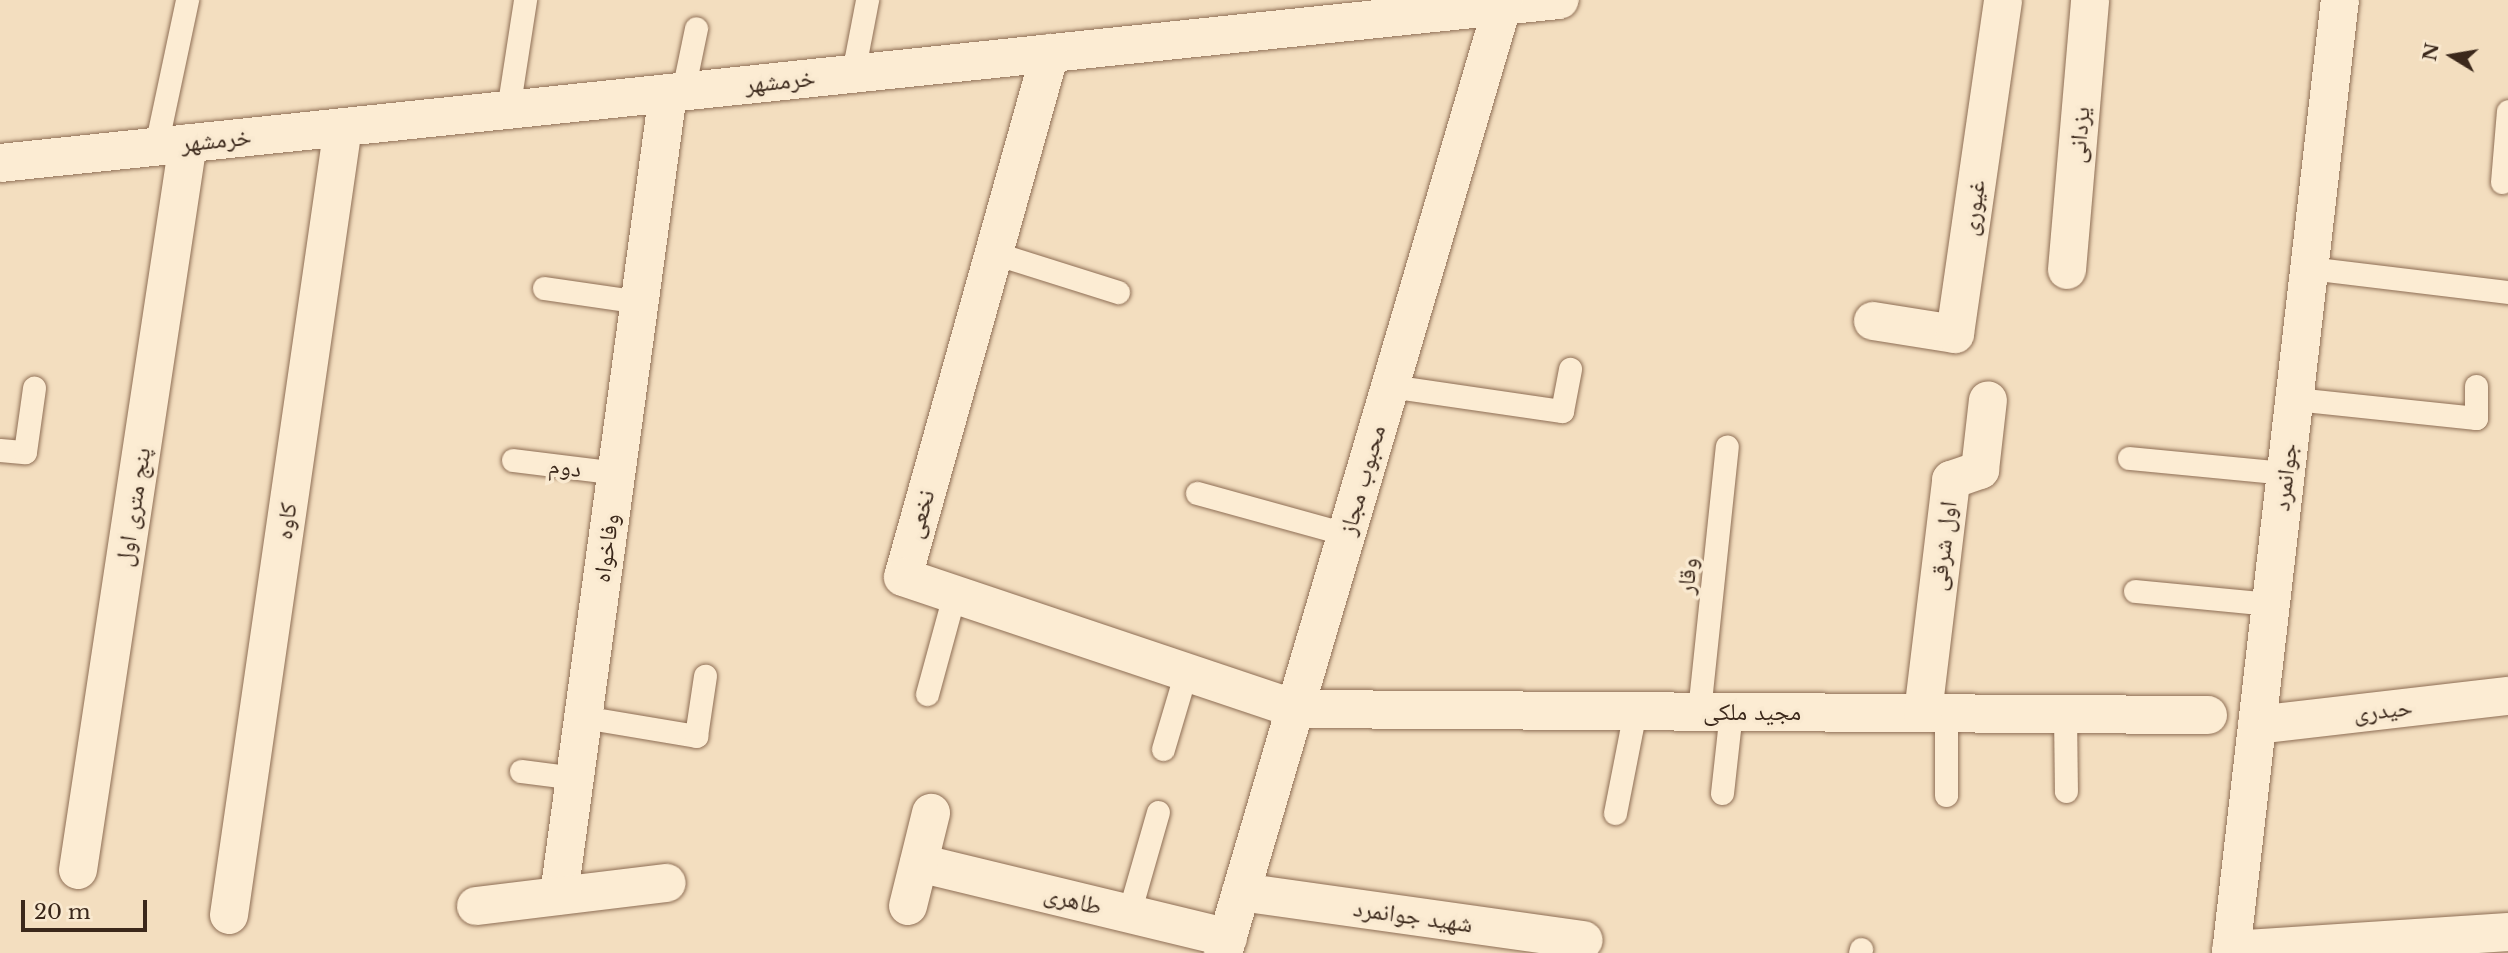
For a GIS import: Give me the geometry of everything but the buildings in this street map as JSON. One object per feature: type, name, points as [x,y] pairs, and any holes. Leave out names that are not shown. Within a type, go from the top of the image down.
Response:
[{"type":"street","name":"خرمشهر","points":[[0,163],[1503,3],[1560,0]]},
{"type":"street","name":"غیوری","points":[[1873,321],[1955,334],[2003,0]]},
{"type":"street","name":"یزدانی","points":[[2067,270],[2090,0]]},
{"type":"street","name":"جوانمرد","points":[[2231,952],[2340,0]]},
{"type":"street","name":"محبوب مجاز","points":[[1225,945],[1503,3]]},
{"type":"street","name":"نخعی","points":[[1050,53],[903,577],[1295,709]]},
{"type":"street","name":"وفاخواه","points":[[559,895],[640,302],[676,92]]},
{"type":"street","name":"کاوه","points":[[229,915],[343,127]]},
{"type":"street","name":"پنج متری اول","points":[[78,870],[172,145]]},
{"type":"street","name":"اول شرقی","points":[[1935,713],[1951,480],[1980,470],[1988,400]]},
{"type":"street","name":"حیدری","points":[[2257,725],[2508,696]]},
{"type":"street","name":"مجید ملکی","points":[[1295,709],[2208,715]]},
{"type":"street","points":[[908,906],[931,813]]},
{"type":"street","name":"طاهری","points":[[919,863],[1129,913],[1225,945]]},
{"type":"street","points":[[476,906],[667,883]]},
{"type":"street","name":"شهید جوانمرد","points":[[1241,892],[1584,940]]},
{"type":"street","points":[[2231,952],[2484,940]]},
{"type":"lane","points":[[172,145],[187,0]]},
{"type":"lane","points":[[508,110],[525,0]]},
{"type":"lane","points":[[853,73],[867,0]]},
{"type":"lane","points":[[676,92],[696,28]]},
{"type":"lane","points":[[2502,182],[2508,111]]},
{"type":"lane","points":[[994,253],[1118,292]]},
{"type":"lane","points":[[2309,268],[2508,292]]},
{"type":"lane","points":[[544,288],[640,302]]},
{"type":"lane","points":[[1390,386],[1562,411],[1570,369]]},
{"type":"lane","points":[[2295,399],[2476,418],[2476,386]]},
{"type":"lane","points":[[0,450],[24,452],[34,388]]},
{"type":"lane","name":"وقار","points":[[1722,793],[1715,711],[1727,446]]},
{"type":"lane","points":[[2130,458],[2286,473]]},
{"type":"lane","name":"دوم","points":[[513,460],[617,473]]},
{"type":"lane","points":[[1197,493],[1346,534]]},
{"type":"lane","points":[[2135,591],[2271,604]]},
{"type":"lane","points":[[926,694],[954,595]]},
{"type":"lane","points":[[1163,750],[1186,672]]},
{"type":"lane","points":[[583,718],[696,736],[705,676]]},
{"type":"lane","points":[[1615,813],[1635,711]]},
{"type":"lane","points":[[1935,713],[1946,795]]},
{"type":"lane","points":[[2065,713],[2066,791]]},
{"type":"lane","points":[[521,771],[575,778]]},
{"type":"lane","points":[[1129,913],[1158,812]]}]
